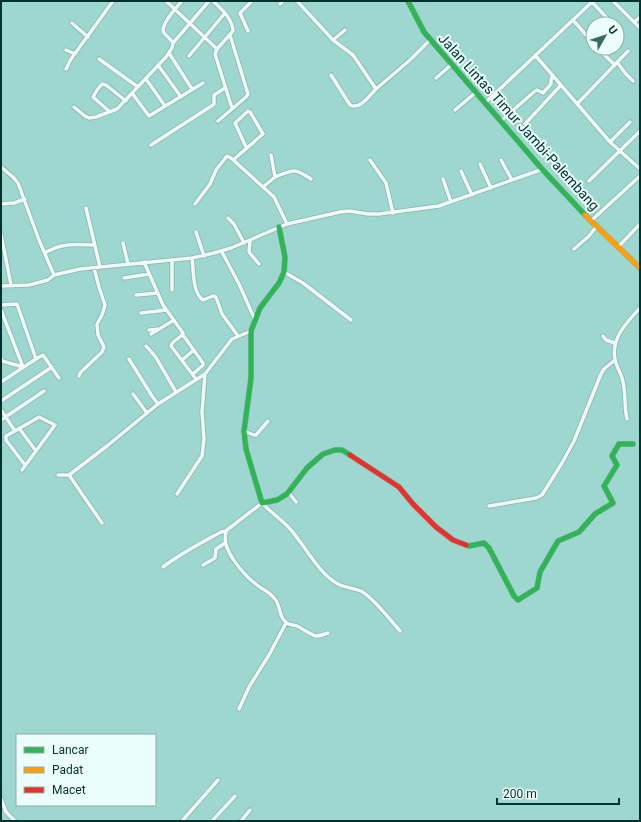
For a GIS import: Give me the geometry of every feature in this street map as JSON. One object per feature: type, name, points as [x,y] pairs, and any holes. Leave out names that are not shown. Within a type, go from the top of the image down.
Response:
[{"type":"main road","name":"Jalan Lintas Timur Jambi-Palembang","points":[[410,1],[418,22],[430,40],[475,93],[543,169],[597,226],[640,268]]},
{"type":"main road","name":"Jalan Lintas Timur Jambi-Palembang","points":[[410,1],[432,38],[543,169],[640,265]]},
{"type":"main road","points":[[279,228],[285,256],[284,272],[279,283],[260,308],[251,331],[251,378],[244,431],[246,449],[262,503],[278,500],[289,492],[309,466],[325,452],[335,448],[342,450],[400,487],[413,504],[436,527],[453,540],[469,546],[486,543],[514,596],[518,600],[537,588],[540,572],[558,541],[579,532],[596,514],[611,506],[613,503],[612,499],[604,486],[617,466],[612,456],[613,453],[619,444],[633,444]]},
{"type":"street","points":[[66,69],[113,1]]},
{"type":"street","points":[[166,1],[217,49]]},
{"type":"street","points":[[173,42],[164,33],[163,29],[165,23],[182,1]]},
{"type":"street","points":[[74,107],[89,118],[117,109],[169,53],[173,42],[209,1]]},
{"type":"street","points":[[213,1],[225,13],[233,26],[233,31],[217,49],[215,57],[232,108]]},
{"type":"street","points":[[248,31],[240,13],[252,1]]},
{"type":"street","points":[[297,1],[333,40],[353,55],[376,89]]},
{"type":"street","points":[[613,1],[640,28]]},
{"type":"street","points":[[486,102],[593,2],[605,16]]},
{"type":"street","points":[[189,56],[225,13]]},
{"type":"street","points":[[634,22],[640,17]]},
{"type":"street","points":[[573,20],[585,34]]},
{"type":"street","points":[[72,23],[88,37]]},
{"type":"street","points":[[333,40],[345,30]]},
{"type":"street","points":[[218,121],[248,94],[230,35]]},
{"type":"street","points":[[331,75],[350,105],[354,107],[359,106],[430,40]]},
{"type":"street","points":[[66,50],[75,54]]},
{"type":"street","points":[[577,104],[628,50]]},
{"type":"street","points":[[169,53],[192,89]]},
{"type":"street","points":[[535,55],[619,152],[640,169]]},
{"type":"street","points":[[606,56],[633,81]]},
{"type":"street","points":[[99,59],[138,87]]},
{"type":"street","points":[[158,65],[181,97]]},
{"type":"street","points":[[436,78],[451,65]]},
{"type":"street","points":[[502,120],[536,90],[543,93],[551,84],[550,80],[553,75]]},
{"type":"street","points":[[146,79],[165,106]]},
{"type":"street","points":[[132,93],[148,115],[203,83]]},
{"type":"street","points":[[110,112],[93,98],[102,84],[105,84],[126,101]]},
{"type":"street","points":[[526,124],[561,85]]},
{"type":"street","points":[[151,144],[213,105],[214,95],[225,88]]},
{"type":"street","points":[[455,110],[475,93]]},
{"type":"street","points":[[232,160],[263,134],[248,111],[234,123],[246,147]]},
{"type":"street","points":[[610,142],[630,122]]},
{"type":"street","points":[[589,181],[640,131]]},
{"type":"street","points":[[271,155],[275,177]]},
{"type":"street","points":[[195,204],[210,184],[216,170],[227,156],[274,197],[288,224]]},
{"type":"street","points":[[370,160],[386,183],[393,213]]},
{"type":"street","points":[[501,160],[512,180]]},
{"type":"street","points":[[480,164],[491,188]]},
{"type":"street","points":[[1,167],[18,183],[54,275]]},
{"type":"street","points":[[1,286],[29,285],[48,280],[54,275],[80,269],[204,256],[222,252],[288,224],[310,218],[349,211],[368,214],[393,213],[439,206],[543,169]]},
{"type":"street","points":[[263,187],[275,177],[296,170],[300,171],[311,179]]},
{"type":"street","points":[[461,171],[472,195]]},
{"type":"street","points":[[592,219],[640,176]]},
{"type":"street","points":[[443,179],[452,202]]},
{"type":"street","points":[[1,204],[14,203],[25,199]]},
{"type":"street","points":[[86,208],[100,267]]},
{"type":"street","points":[[228,218],[234,224],[244,243]]},
{"type":"street","points":[[620,245],[640,224]]},
{"type":"street","points":[[574,249],[589,236],[597,226]]},
{"type":"street","points":[[196,232],[204,256]]},
{"type":"street","points":[[1,234],[11,286]]},
{"type":"street","points":[[250,241],[249,252],[259,264]]},
{"type":"street","points":[[123,243],[128,264]]},
{"type":"street","points":[[45,254],[58,246],[94,244]]},
{"type":"street","points":[[222,252],[239,284],[255,320]]},
{"type":"street","points":[[192,258],[198,295],[203,300],[213,296],[216,297],[222,314],[238,336]]},
{"type":"street","points":[[172,260],[172,290]]},
{"type":"street","points":[[144,262],[167,310],[203,363],[203,365],[193,374]]},
{"type":"street","points":[[79,376],[80,373],[102,352],[104,347],[98,335],[97,324],[105,305],[94,268]]},
{"type":"street","points":[[284,272],[303,283],[351,320]]},
{"type":"street","points":[[124,278],[149,274]]},
{"type":"street","points":[[136,295],[158,293]]},
{"type":"street","points":[[1,305],[16,304],[36,359]]},
{"type":"street","points":[[489,506],[536,498],[542,495],[574,441],[602,374],[612,362],[618,335],[640,308]]},
{"type":"street","points":[[1,310],[23,367]]},
{"type":"street","points":[[141,313],[167,310]]},
{"type":"street","points":[[150,332],[162,328],[174,320]]},
{"type":"street","points":[[58,475],[69,475],[158,404],[205,374],[229,344],[238,336],[251,331]]},
{"type":"street","points":[[183,335],[172,342],[171,346],[196,379]]},
{"type":"street","points":[[603,336],[606,340],[615,343]]},
{"type":"street","points":[[146,346],[155,356],[176,392]]},
{"type":"street","points":[[182,360],[194,350]]},
{"type":"street","points":[[1,382],[44,355],[59,378]]},
{"type":"street","points":[[129,359],[158,404]]},
{"type":"street","points":[[1,360],[23,367]]},
{"type":"street","points":[[612,362],[622,378],[625,392],[627,419]]},
{"type":"street","points":[[1,401],[52,367]]},
{"type":"street","points":[[177,494],[202,456],[204,439],[202,412],[205,374]]},
{"type":"street","points":[[1,420],[44,391]]},
{"type":"street","points":[[133,394],[147,413]]},
{"type":"street","points":[[1,410],[15,431]]},
{"type":"street","points":[[22,470],[55,426],[38,417],[6,436],[25,465]]},
{"type":"street","points":[[244,431],[256,435],[268,421]]},
{"type":"street","points":[[19,428],[36,451]]},
{"type":"street","points":[[69,475],[102,523]]},
{"type":"street","points":[[289,492],[296,502]]},
{"type":"street","points":[[163,567],[193,547],[221,532],[226,531],[238,520],[262,503],[268,510],[283,521],[327,575],[338,584],[362,592],[373,601],[400,631]]},
{"type":"street","points":[[226,531],[224,535],[225,543],[234,559],[247,576],[274,597],[278,603],[281,616],[286,623],[301,628],[316,636],[328,633]]},
{"type":"street","points":[[203,565],[215,558],[216,549],[225,543]]},
{"type":"street","points":[[239,709],[249,687],[269,655],[286,623]]},
{"type":"street","points":[[182,821],[218,780]]},
{"type":"street","points":[[212,821],[235,796]]},
{"type":"street","points":[[1,799],[6,812],[15,821]]},
{"type":"street","points":[[241,821],[250,810]]},
{"type":"traffic: fast","points":[[408,1],[424,32],[542,169],[585,215]]},
{"type":"traffic: fast","points":[[279,227],[285,257],[284,272],[279,283],[260,308],[251,331],[251,378],[244,431],[246,449],[262,503],[277,500],[287,494],[307,468],[323,454],[335,450],[342,450],[350,455]]},
{"type":"traffic: fast","points":[[466,545],[469,546],[484,543],[489,548],[514,596],[518,600],[537,588],[540,572],[558,541],[579,532],[595,514],[613,503],[604,486],[617,465],[612,456],[619,444],[633,444]]},
{"type":"traffic: slow","points":[[585,215],[640,268]]},
{"type":"traffic: jam","points":[[350,455],[399,487],[413,504],[436,527],[453,540],[466,545]]}]
